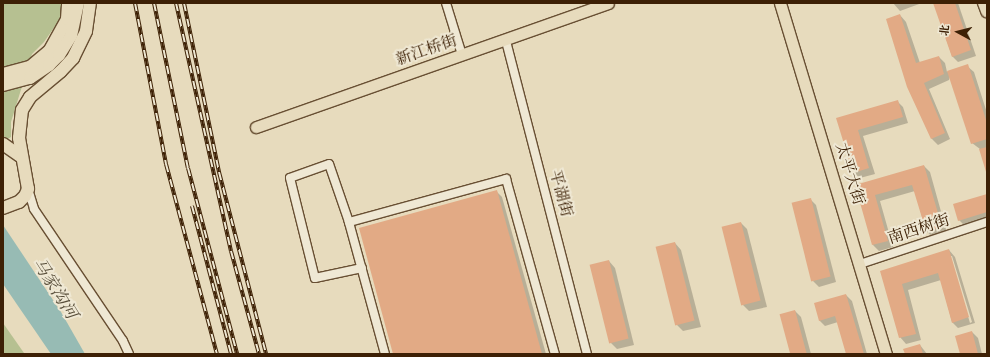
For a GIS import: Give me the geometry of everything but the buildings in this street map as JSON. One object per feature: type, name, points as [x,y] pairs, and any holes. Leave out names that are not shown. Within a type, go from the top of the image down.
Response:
[{"type":"highway","points":[[3,74],[30,67],[50,50],[66,19],[68,3]]},
{"type":"highway","points":[[3,85],[30,78],[49,65],[59,55],[71,36],[78,3]]},
{"type":"highway","points":[[6,207],[25,196],[28,189],[20,156],[19,127],[22,110],[30,97],[62,71],[73,58],[86,31],[90,3]]},
{"type":"highway","points":[[984,3],[987,11]]},
{"type":"highway","points":[[3,144],[20,156]]},
{"type":"main road","name":"新江桥街","points":[[256,127],[506,41],[608,3]]},
{"type":"main road","name":"太平大街","points":[[780,3],[886,354]]},
{"type":"street","points":[[446,3],[462,55]]},
{"type":"street","name":"平湖街","points":[[506,41],[587,354]]},
{"type":"street","points":[[362,268],[315,278],[290,178],[329,164],[349,222],[362,268],[385,354]]},
{"type":"street","points":[[349,222],[506,179],[554,354]]},
{"type":"street","points":[[28,189],[34,209],[122,341],[129,354]]},
{"type":"street","name":"南西树街","points":[[860,264],[987,222]]},
{"type":"green space","points":[[3,3],[62,3],[60,19],[44,42],[32,54],[11,122],[11,137],[6,140],[3,137]]},
{"type":"green space","points":[[3,323],[24,353],[24,354],[3,354]]},
{"type":"water","points":[[3,225],[61,312],[85,354],[51,354],[3,284]]},
{"type":"railway","points":[[135,3],[166,164],[217,354]]},
{"type":"railway","points":[[154,3],[188,168],[237,354]]},
{"type":"railway","points":[[176,3],[231,251],[259,354]]},
{"type":"railway","points":[[184,3],[219,172],[266,354]]},
{"type":"railway","points":[[192,206],[231,354]]},
{"type":"water label","name":"马家沟河","points":[[54,289]]}]
